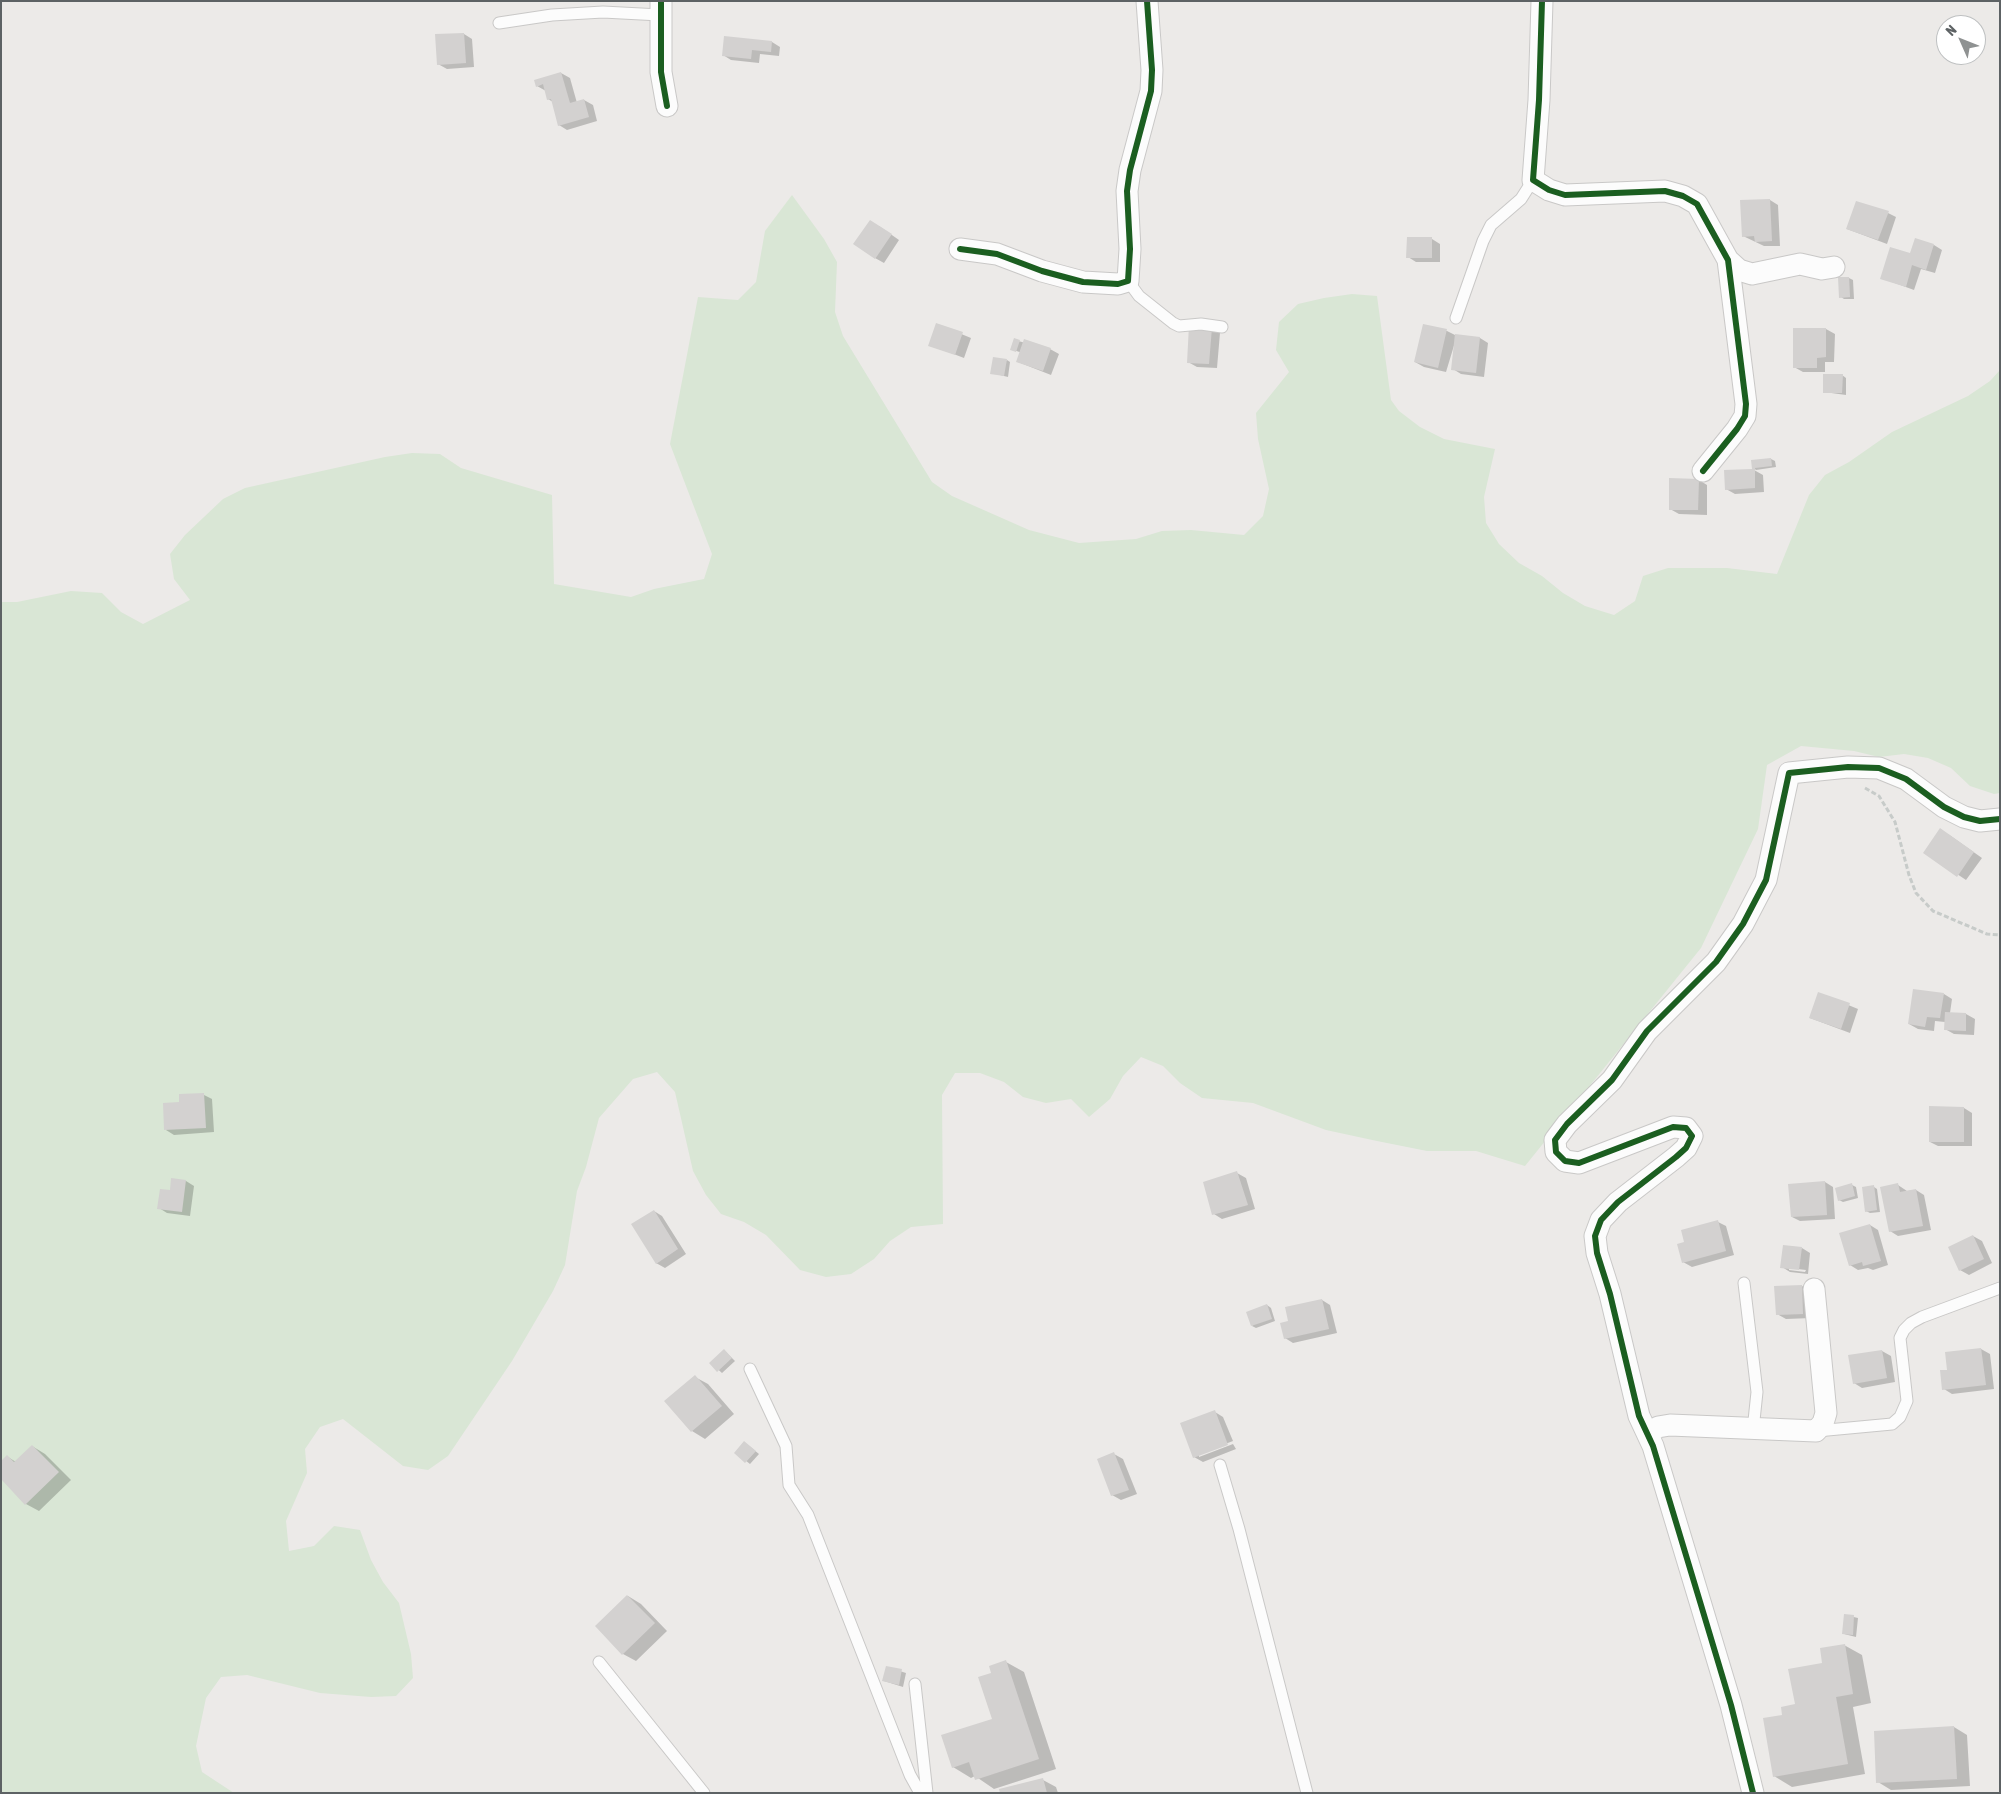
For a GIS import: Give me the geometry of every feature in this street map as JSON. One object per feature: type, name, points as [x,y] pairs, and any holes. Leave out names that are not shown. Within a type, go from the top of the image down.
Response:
[{"type":"street","points":[[960,249],[997,254],[1042,271],[1083,282],[1118,284],[1128,281],[1130,249],[1127,191],[1130,170],[1151,91],[1152,70],[1148,1]]},
{"type":"street","points":[[1542,1],[1539,100],[1532,180],[1549,190],[1565,195],[1665,191],[1683,196],[1697,204],[1728,260],[1739,270],[1752,274],[1800,264],[1822,269],[1834,267]]},
{"type":"street","points":[[661,8],[661,72],[667,106]]},
{"type":"street","points":[[1703,471],[1737,429],[1745,416],[1746,404],[1728,260]]},
{"type":"street","points":[[1753,1793],[1728,1696],[1653,1446],[1639,1416],[1610,1294],[1596,1253],[1595,1236],[1601,1220],[1618,1202],[1686,1148],[1692,1136],[1686,1128],[1673,1128],[1579,1163],[1565,1161],[1556,1152],[1556,1140],[1566,1124],[1612,1080],[1647,1031],[1716,962],[1743,924],[1766,880],[1789,773],[1848,767],[1880,768],[1906,779],[1944,807],[1964,817],[1980,821],[2000,819]]},
{"type":"street","points":[[1648,1434],[1658,1427],[1670,1425],[1753,1430],[1816,1431],[1823,1423],[1826,1413],[1814,1289]]},
{"type":"lane","points":[[499,23],[552,15],[661,8]]},
{"type":"lane","points":[[1456,318],[1483,241],[1492,225],[1521,199],[1532,180]]},
{"type":"lane","points":[[1128,281],[1139,296],[1179,326],[1201,324],[1222,327]]},
{"type":"lane","points":[[1744,1284],[1757,1392],[1753,1430]]},
{"type":"lane","points":[[1816,1431],[1892,1424],[1900,1417],[1907,1401],[1900,1338],[1904,1330],[1911,1322],[1922,1317],[2000,1288]]},
{"type":"lane","points":[[750,1369],[786,1446],[789,1484],[808,1515],[910,1774],[920,1793]]},
{"type":"lane","points":[[1220,1465],[1239,1529],[1307,1793]]},
{"type":"lane","points":[[599,1662],[704,1793]]},
{"type":"lane","points":[[915,1684],[927,1793]]},
{"type":"path","points":[[1859,785],[1879,796],[1895,822],[1909,875],[1916,893],[1933,911],[1987,934],[2000,935]]},
{"type":"green space","points":[[792,195],[824,239],[837,262],[835,312],[843,336],[932,482],[952,496],[1029,530],[1079,543],[1136,539],[1162,531],[1191,530],[1244,535],[1263,516],[1269,489],[1258,439],[1256,413],[1289,372],[1276,350],[1279,322],[1298,304],[1324,298],[1352,294],[1377,296],[1391,400],[1399,411],[1420,427],[1444,439],[1495,449],[1484,497],[1486,523],[1499,544],[1519,563],[1542,576],[1563,593],[1585,606],[1614,615],[1635,601],[1643,576],[1668,568],[1727,568],[1777,574],[1809,495],[1825,475],[1849,462],[1892,432],[1968,396],[1990,381],[2000,370],[2000,793],[1994,794],[1970,786],[1951,768],[1928,758],[1904,754],[1879,757],[1854,751],[1801,746],[1767,765],[1758,829],[1701,948],[1525,1166],[1476,1151],[1427,1151],[1377,1141],[1326,1130],[1253,1103],[1202,1098],[1180,1083],[1163,1066],[1141,1057],[1123,1076],[1110,1099],[1089,1117],[1071,1099],[1046,1103],[1023,1097],[1004,1082],[980,1073],[955,1073],[942,1095],[943,1224],[911,1227],[890,1241],[874,1259],[851,1274],[826,1277],[800,1270],[766,1235],[744,1222],[721,1214],[706,1195],[693,1171],[675,1092],[657,1072],[633,1079],[599,1118],[586,1167],[577,1191],[565,1265],[553,1291],[512,1361],[448,1456],[428,1470],[403,1466],[343,1419],[320,1427],[305,1449],[307,1473],[286,1521],[289,1551],[314,1546],[334,1526],[360,1530],[371,1560],[383,1582],[399,1603],[411,1654],[413,1678],[396,1696],[371,1697],[320,1693],[247,1675],[221,1677],[206,1698],[196,1746],[202,1772],[234,1793],[1,1793],[1,602],[17,602],[71,591],[102,593],[121,612],[143,624],[190,600],[174,579],[170,554],[185,535],[223,499],[245,488],[385,457],[412,453],[440,454],[461,468],[552,495],[554,584],[631,597],[654,589],[704,579],[712,554],[670,444],[698,297],[738,300],[756,282],[765,231]]},
{"type":"building","points":[[464,33],[466,63],[437,65],[435,34]]},
{"type":"building","points":[[724,36],[772,41],[771,52],[752,50],[751,59],[722,56]]},
{"type":"building","points":[[561,72],[570,103],[584,99],[589,117],[558,126],[551,99],[547,100],[543,84],[536,87],[534,80]]},
{"type":"building","points":[[1770,199],[1772,241],[1755,242],[1754,236],[1742,237],[1740,200]]},
{"type":"building","points":[[1856,201],[1889,211],[1878,240],[1846,229]]},
{"type":"building","points":[[870,220],[892,234],[875,259],[853,244]]},
{"type":"building","points":[[1407,237],[1432,237],[1432,258],[1406,258]]},
{"type":"building","points":[[1915,238],[1934,244],[1926,270],[1912,265],[1906,287],[1880,279],[1890,247],[1910,253]]},
{"type":"building","points":[[1838,277],[1849,277],[1850,297],[1839,298]]},
{"type":"building","points":[[936,323],[963,332],[955,355],[928,346]]},
{"type":"building","points":[[1423,324],[1447,329],[1438,368],[1414,362]]},
{"type":"building","points":[[1189,325],[1212,327],[1209,364],[1187,363]]},
{"type":"building","points":[[1793,328],[1826,328],[1826,357],[1817,358],[1817,368],[1793,368]]},
{"type":"building","points":[[1455,334],[1480,337],[1476,373],[1451,370]]},
{"type":"building","points":[[1014,338],[1020,340],[1016,352],[1010,350]]},
{"type":"building","points":[[1024,339],[1051,348],[1043,371],[1016,362]]},
{"type":"building","points":[[993,357],[1007,359],[1004,376],[990,374]]},
{"type":"building","points":[[1823,374],[1843,374],[1842,393],[1823,393]]},
{"type":"building","points":[[1771,458],[1772,466],[1755,468],[1755,488],[1725,490],[1724,470],[1752,469],[1751,460]]},
{"type":"building","points":[[1669,478],[1699,479],[1698,510],[1669,510]]},
{"type":"building","points":[[1940,828],[1974,852],[1957,877],[1923,853]]},
{"type":"building","points":[[1913,989],[1944,993],[1940,1018],[1927,1017],[1925,1027],[1908,1024]]},
{"type":"building","points":[[1818,992],[1850,1003],[1841,1029],[1809,1018]]},
{"type":"building","points":[[1945,1012],[1966,1013],[1966,1031],[1944,1030]]},
{"type":"building","points":[[204,1093],[206,1128],[164,1130],[163,1103],[179,1102],[179,1094]]},
{"type":"building","points":[[1929,1106],[1964,1107],[1964,1142],[1929,1142]]},
{"type":"building","points":[[1237,1171],[1248,1205],[1212,1215],[1203,1182]]},
{"type":"building","points":[[171,1178],[186,1180],[182,1212],[157,1209],[160,1189],[170,1190]]},
{"type":"building","points":[[1825,1181],[1827,1215],[1791,1217],[1788,1184]]},
{"type":"building","points":[[1852,1183],[1855,1196],[1838,1201],[1835,1188]]},
{"type":"building","points":[[1898,1183],[1900,1192],[1916,1189],[1923,1226],[1889,1232],[1880,1187]]},
{"type":"building","points":[[1874,1185],[1877,1210],[1865,1212],[1862,1187]]},
{"type":"building","points":[[654,1210],[678,1249],[656,1264],[631,1224]]},
{"type":"building","points":[[1718,1220],[1726,1251],[1682,1263],[1677,1244],[1684,1242],[1681,1230]]},
{"type":"building","points":[[1870,1224],[1881,1261],[1863,1266],[1862,1262],[1849,1266],[1839,1233]]},
{"type":"building","points":[[1973,1235],[1984,1259],[1959,1271],[1948,1247]]},
{"type":"building","points":[[1783,1245],[1802,1247],[1799,1270],[1780,1268]]},
{"type":"building","points":[[1802,1285],[1803,1314],[1776,1315],[1774,1286]]},
{"type":"building","points":[[1322,1299],[1329,1329],[1284,1339],[1280,1323],[1288,1321],[1285,1307]]},
{"type":"building","points":[[1267,1304],[1272,1319],[1251,1326],[1246,1312]]},
{"type":"building","points":[[1981,1348],[1986,1385],[1942,1390],[1940,1370],[1947,1370],[1945,1352]]},
{"type":"building","points":[[724,1349],[732,1358],[717,1372],[709,1363]]},
{"type":"building","points":[[1882,1350],[1887,1378],[1853,1384],[1848,1355]]},
{"type":"building","points":[[695,1375],[722,1406],[691,1432],[664,1401]]},
{"type":"building","points":[[1215,1410],[1228,1445],[1193,1458],[1180,1423]]},
{"type":"building","points":[[744,1441],[756,1451],[745,1463],[734,1453]]},
{"type":"building","points":[[32,1445],[59,1472],[25,1505],[1,1479],[1,1461],[7,1455],[14,1462]]},
{"type":"building","points":[[1114,1452],[1129,1490],[1111,1496],[1097,1459]]},
{"type":"building","points":[[627,1595],[655,1623],[622,1655],[595,1626]]},
{"type":"building","points":[[1844,1614],[1854,1615],[1853,1635],[1842,1634]]},
{"type":"building","points":[[1845,1644],[1853,1694],[1836,1697],[1848,1764],[1773,1777],[1763,1718],[1782,1715],[1781,1707],[1795,1704],[1788,1669],[1822,1663],[1820,1648]]},
{"type":"building","points":[[1006,1660],[1039,1759],[975,1780],[969,1762],[952,1768],[941,1735],[992,1719],[978,1677],[991,1673],[989,1666]]},
{"type":"building","points":[[886,1666],[902,1669],[899,1685],[882,1681]]},
{"type":"building","points":[[1954,1726],[1957,1779],[1876,1783],[1874,1731]]},
{"type":"building","points":[[1043,1778],[1047,1793],[1000,1793],[999,1789]]},
{"type":"cycle path","points":[[661,1],[661,72],[667,106]]},
{"type":"cycle path","points":[[960,249],[997,254],[1042,271],[1083,282],[1118,284],[1128,281],[1130,249],[1127,191],[1130,170],[1151,91],[1152,70],[1147,1]]},
{"type":"cycle path","points":[[1542,1],[1539,100],[1533,180],[1549,190],[1565,195],[1665,191],[1683,196],[1697,204],[1728,260],[1746,404],[1745,416],[1737,429],[1703,471]]},
{"type":"cycle path","points":[[1753,1793],[1731,1705],[1653,1446],[1639,1416],[1610,1294],[1597,1253],[1595,1236],[1601,1220],[1618,1202],[1676,1157],[1686,1148],[1692,1136],[1686,1128],[1673,1127],[1579,1163],[1565,1161],[1556,1152],[1555,1140],[1567,1124],[1612,1080],[1647,1031],[1716,962],[1743,924],[1766,880],[1789,773],[1848,767],[1879,768],[1906,779],[1944,807],[1964,817],[1980,821],[2000,819]]}]
